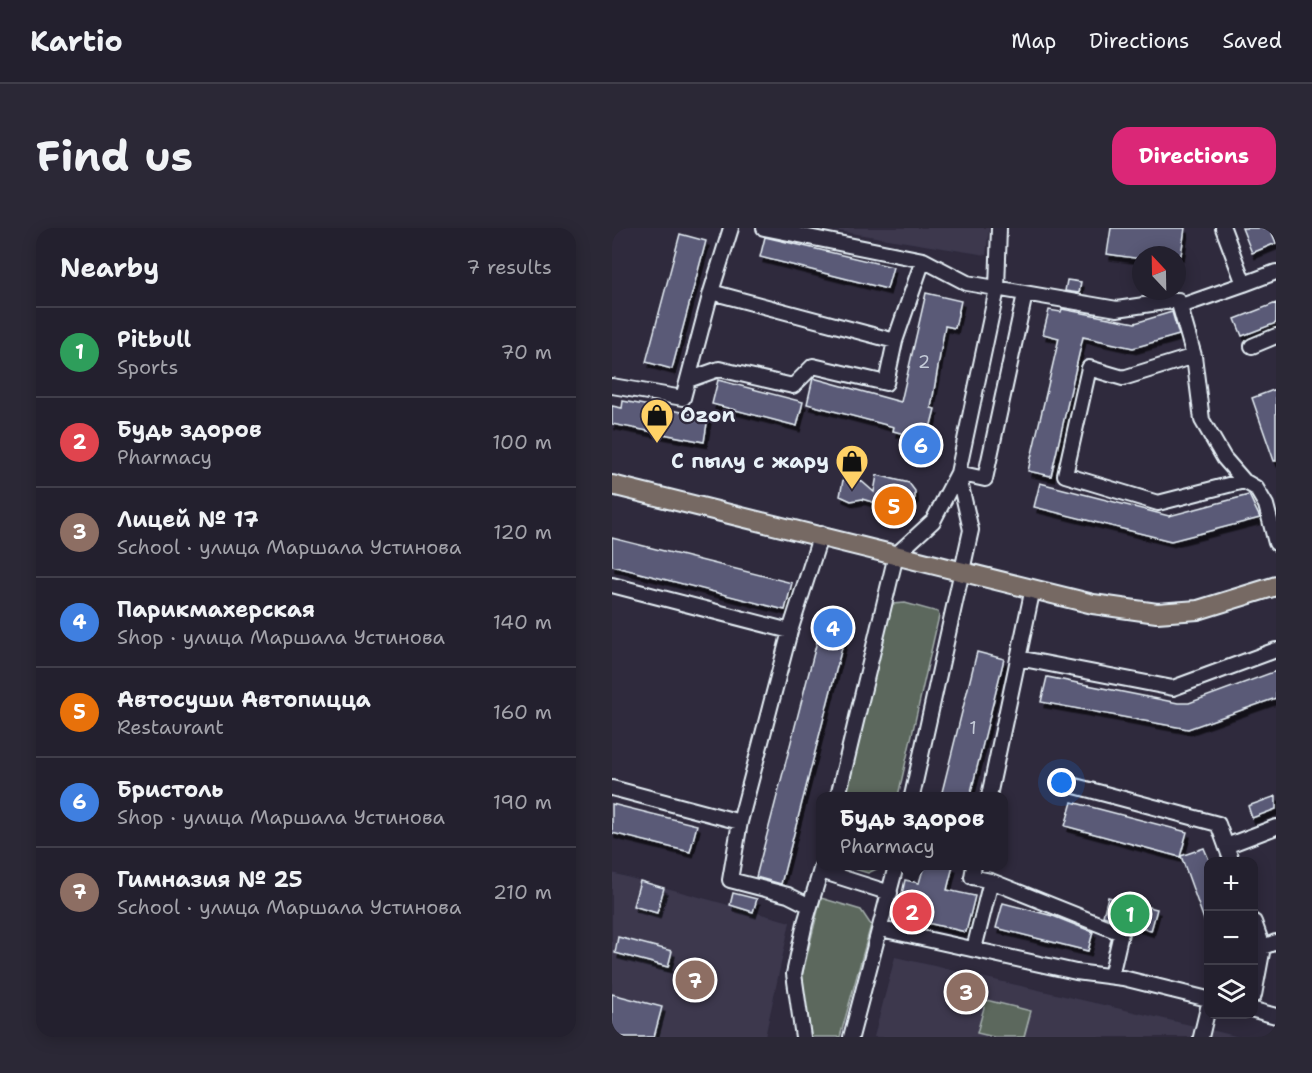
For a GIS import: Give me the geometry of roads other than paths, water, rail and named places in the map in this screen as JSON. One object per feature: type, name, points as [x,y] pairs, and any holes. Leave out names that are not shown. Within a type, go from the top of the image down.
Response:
[{"type":"main road","points":[[612,485],[821,534],[1093,604],[1157,613],[1197,610],[1276,586]]},
{"type":"street","points":[[612,386],[683,398],[711,292],[731,228]]},
{"type":"street","points":[[764,228],[923,260],[967,283],[1025,294],[1117,309],[1178,300],[1194,356],[1202,420],[1224,458],[1244,482],[1256,488],[1271,504],[1276,543]]},
{"type":"street","points":[[839,792],[896,555],[933,521],[958,473],[997,289],[999,228]]},
{"type":"street","points":[[1223,228],[1244,284]]},
{"type":"street","points":[[688,380],[719,369],[793,387],[813,366],[886,383],[895,341],[923,260]]},
{"type":"street","points":[[1181,306],[1276,272]]},
{"type":"street","points":[[711,292],[895,341]]},
{"type":"street","points":[[958,473],[985,479],[1025,294]]},
{"type":"street","points":[[1252,346],[1276,336]]},
{"type":"street","points":[[1194,356],[1123,378],[1089,368],[1065,475],[1158,503],[1244,482]]},
{"type":"street","points":[[913,792],[971,530],[958,473]]},
{"type":"street","points":[[810,906],[788,895],[730,880],[740,822],[790,631],[821,534]]},
{"type":"street","points":[[612,585],[790,631]]},
{"type":"street","points":[[990,792],[1033,588]]},
{"type":"street","points":[[1018,658],[1173,688],[1276,650]]},
{"type":"street","points":[[1076,786],[1218,824],[1230,857]]},
{"type":"street","points":[[612,788],[740,822]]},
{"type":"street","points":[[1226,846],[1276,827]]},
{"type":"street","points":[[802,1037],[795,974],[820,870]]},
{"type":"street","points":[[827,870],[890,893]]},
{"type":"street","points":[[851,1037],[895,870]]},
{"type":"street","points":[[973,870],[972,877],[991,881],[1121,933],[1111,976]]},
{"type":"street","points":[[974,949],[991,881]]},
{"type":"street","points":[[1258,928],[1269,945],[1258,982]]},
{"type":"street","points":[[881,929],[1076,972],[1111,976],[1204,998]]},
{"type":"street","points":[[1258,1011],[1276,1016]]},
{"type":"street","points":[[1201,1037],[1206,1019]]},
{"type":"place","name":"Ozon","points":[[657,444]]},
{"type":"place","name":"Бристоль","points":[[921,445]]},
{"type":"place","name":"C пылу с жару","points":[[852,490]]},
{"type":"place","name":"Автосуши Автопицца","points":[[894,506]]},
{"type":"place","name":"Парикмахерская","points":[[833,628]]},
{"type":"place","name":"Будь здоров","points":[[912,912]]},
{"type":"place","name":"Pitbull","points":[[1130,914]]},
{"type":"place","name":"Гимназия № 25","points":[[695,980]]},
{"type":"place","name":"Лицей № 17","points":[[966,992]]}]
